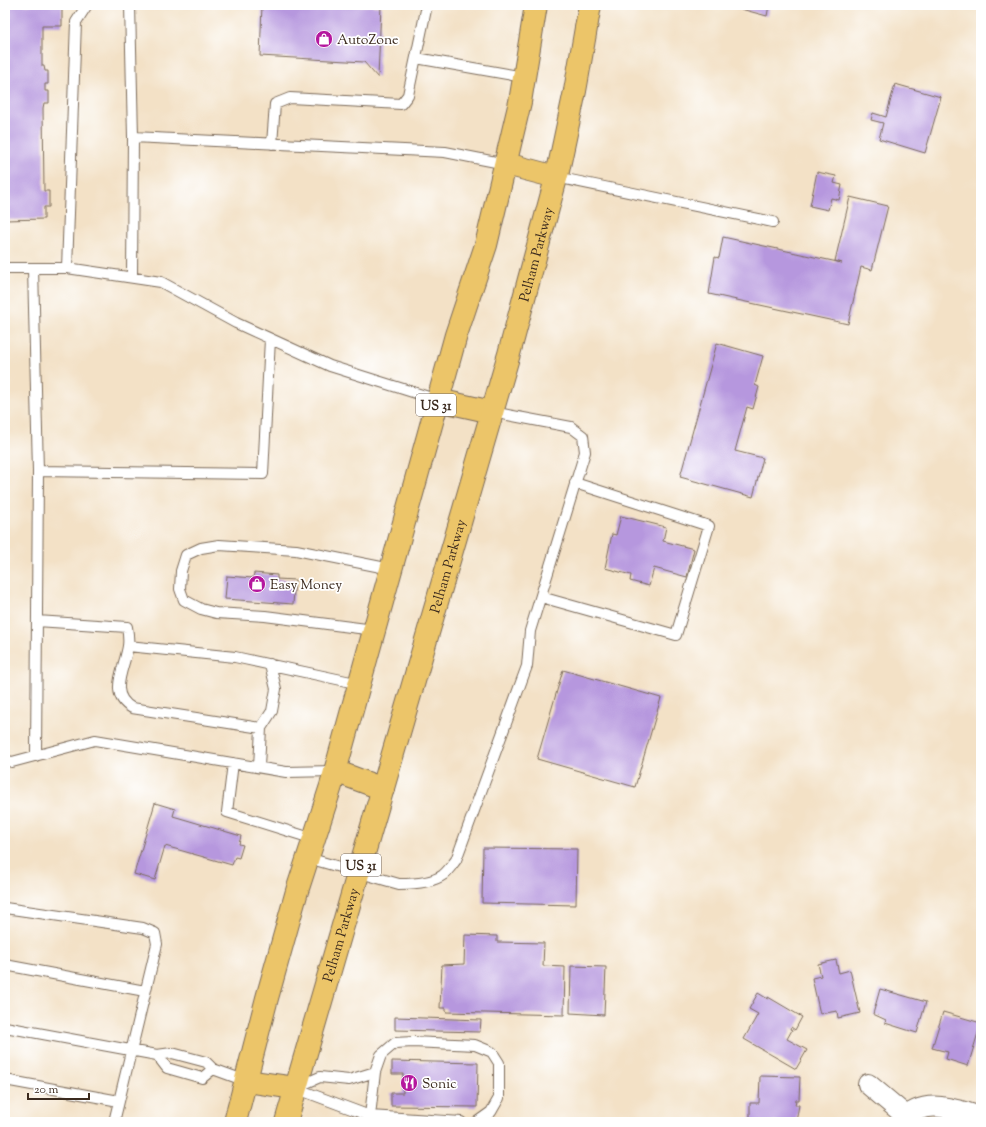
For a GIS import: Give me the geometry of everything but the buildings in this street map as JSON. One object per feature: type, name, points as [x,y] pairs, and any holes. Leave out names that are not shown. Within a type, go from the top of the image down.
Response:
[{"type":"main road","name":"US 31","points":[[235,1122],[267,998],[335,772],[456,335],[486,245],[506,164],[524,77],[536,5]]},
{"type":"main road","name":"Pelham Parkway","points":[[286,1122],[492,412],[556,177],[575,91],[590,5]]},
{"type":"main road","points":[[506,164],[556,177]]},
{"type":"main road","points":[[438,400],[492,412]]},
{"type":"main road","points":[[335,772],[383,789]]},
{"type":"main road","points":[[246,1081],[295,1088]]},
{"type":"street","points":[[868,1084],[903,1119],[924,1106],[944,1106],[981,1117]]},
{"type":"lane","points":[[67,268],[76,22],[87,5]]},
{"type":"lane","points":[[130,5],[133,137],[132,277]]},
{"type":"lane","points":[[272,144],[275,104],[290,98],[401,104],[408,95],[427,5]]},
{"type":"lane","points":[[416,58],[524,77]]},
{"type":"lane","points":[[133,137],[445,152],[506,164]]},
{"type":"lane","points":[[556,177],[773,222]]},
{"type":"lane","points":[[5,268],[67,268],[161,282],[236,323],[330,366],[438,400]]},
{"type":"lane","points":[[33,268],[38,471],[36,756]]},
{"type":"lane","points":[[38,471],[263,474],[270,339]]},
{"type":"lane","points":[[233,763],[227,812],[311,849],[359,874],[400,884],[412,884],[443,875],[456,860],[527,666],[530,631],[585,452],[583,436],[571,427],[492,412]]},
{"type":"lane","points":[[541,597],[676,634],[709,526],[575,483]]},
{"type":"lane","points":[[374,630],[201,609],[184,600],[180,589],[180,571],[186,555],[201,548],[219,545],[296,550],[391,569]]},
{"type":"lane","points":[[37,621],[127,627],[128,646],[119,682],[120,694],[124,703],[132,708],[261,728]]},
{"type":"lane","points":[[128,646],[236,657],[360,684]]},
{"type":"lane","points":[[259,767],[261,728],[272,712],[276,689],[270,664]]},
{"type":"lane","points":[[5,760],[12,762],[95,740],[286,772],[335,772]]},
{"type":"lane","points":[[5,908],[143,928],[155,933],[157,944],[114,1122]]},
{"type":"lane","points":[[5,965],[146,991]]},
{"type":"lane","points":[[5,1027],[131,1051],[157,1055],[172,1053],[206,1062],[213,1069],[246,1081]]},
{"type":"lane","points":[[370,1116],[375,1072],[381,1055],[396,1043],[413,1042],[475,1045],[492,1052],[499,1063],[499,1098],[491,1112],[477,1122]]},
{"type":"lane","points":[[157,1055],[166,1068],[202,1078],[213,1069]]},
{"type":"lane","points":[[295,1088],[320,1077],[349,1080],[375,1072]]},
{"type":"lane","points":[[5,1080],[119,1101]]},
{"type":"lane","points":[[295,1088],[370,1116],[461,1122]]},
{"type":"place","name":"AutoZone","points":[[324,39]]},
{"type":"place","name":"Easy Money","points":[[257,584]]},
{"type":"place","name":"Sonic","points":[[409,1083]]}]
